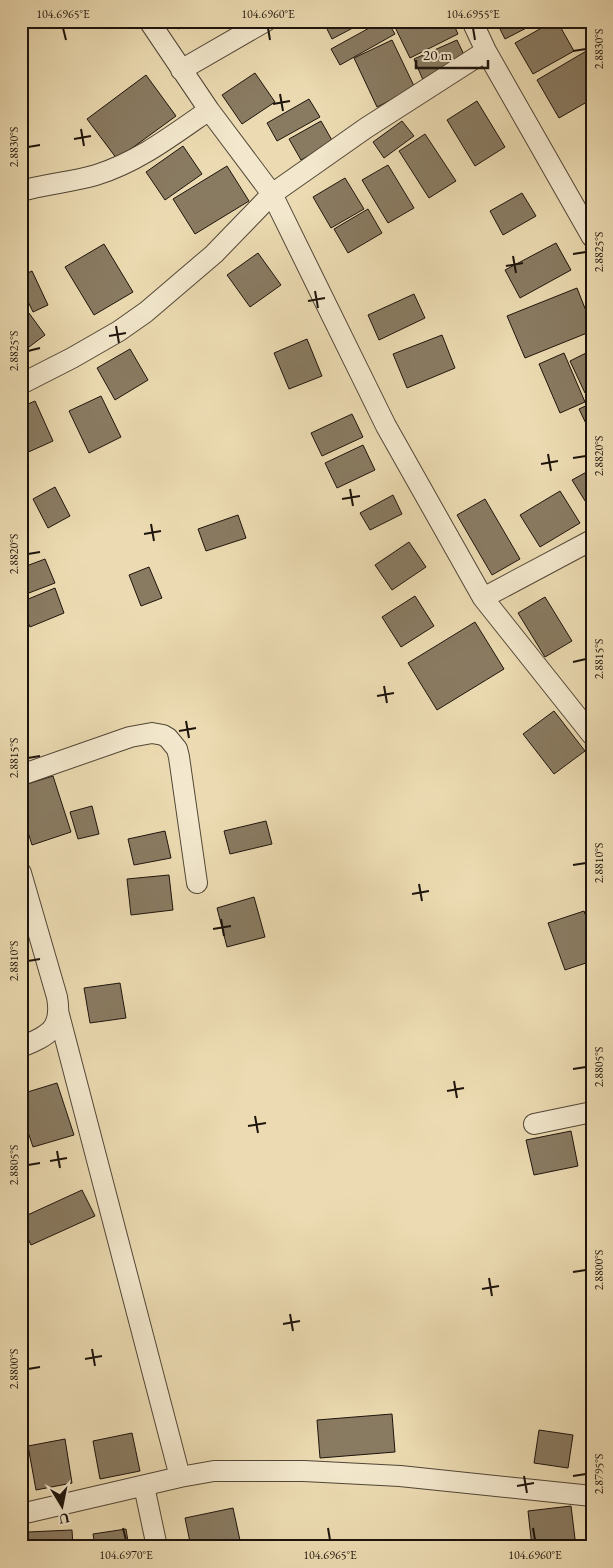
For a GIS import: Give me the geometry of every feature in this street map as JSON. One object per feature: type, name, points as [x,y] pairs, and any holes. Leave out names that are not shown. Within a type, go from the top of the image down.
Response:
[{"type":"street","points":[[149,21],[209,110],[272,194],[386,426],[483,598],[592,735]]},
{"type":"street","points":[[182,70],[266,21]]},
{"type":"street","points":[[472,21],[486,50],[592,237]]},
{"type":"street","points":[[21,384],[119,331],[146,312],[214,254],[272,194],[366,128],[486,50]]},
{"type":"street","points":[[21,191],[95,175],[118,167],[142,156],[209,110]]},
{"type":"street","points":[[483,598],[592,540]]},
{"type":"street","points":[[21,775],[130,737],[152,733],[163,735],[172,742],[179,757],[197,883]]},
{"type":"street","points":[[21,873],[57,997],[58,1011],[180,1477]]},
{"type":"street","points":[[21,1047],[49,1033],[56,1021],[58,1011]]},
{"type":"street","points":[[534,1124],[592,1112]]},
{"type":"street","points":[[21,1514],[180,1477],[214,1471],[304,1471],[400,1476],[592,1496]]},
{"type":"street","points":[[144,1486],[157,1547]]},
{"type":"building","points":[[174,21],[194,21],[178,29]]},
{"type":"building","points":[[232,21],[253,21],[237,30]]},
{"type":"building","points":[[323,21],[366,21],[332,39]]},
{"type":"building","points":[[382,21],[387,21],[395,34],[340,65],[331,49]]},
{"type":"building","points":[[392,21],[452,21],[458,34],[410,58]]},
{"type":"building","points":[[496,21],[540,21],[505,39]]},
{"type":"building","points":[[557,21],[574,51],[533,74],[515,43]]},
{"type":"building","points":[[392,40],[415,88],[377,107],[354,58]]},
{"type":"building","points":[[457,40],[467,61],[423,80],[414,59]]},
{"type":"building","points":[[588,50],[592,57],[592,99],[559,118],[537,80]]},
{"type":"building","points":[[255,73],[275,102],[242,124],[222,95]]},
{"type":"building","points":[[146,75],[176,116],[117,159],[87,119]]},
{"type":"building","points":[[309,99],[320,117],[277,141],[267,123]]},
{"type":"building","points":[[477,101],[505,147],[475,166],[447,120]]},
{"type":"building","points":[[321,121],[333,142],[301,160],[289,139]]},
{"type":"building","points":[[402,121],[414,136],[384,158],[373,142]]},
{"type":"building","points":[[425,134],[456,181],[429,198],[399,151]]},
{"type":"building","points":[[183,146],[202,174],[165,200],[146,172]]},
{"type":"building","points":[[388,165],[414,208],[388,223],[362,180]]},
{"type":"building","points":[[227,166],[249,201],[195,234],[173,199]]},
{"type":"building","points":[[345,178],[364,209],[331,228],[313,197]]},
{"type":"building","points":[[522,193],[536,216],[503,235],[490,211]]},
{"type":"building","points":[[368,209],[382,233],[348,253],[334,229]]},
{"type":"building","points":[[556,243],[571,270],[520,298],[505,270]]},
{"type":"building","points":[[104,244],[133,292],[94,315],[65,267]]},
{"type":"building","points":[[258,253],[281,285],[250,307],[227,275]]},
{"type":"building","points":[[32,271],[48,305],[33,312],[21,287],[21,276]]},
{"type":"building","points":[[577,288],[592,326],[592,331],[525,358],[507,316]]},
{"type":"building","points":[[414,294],[425,318],[379,340],[368,315]]},
{"type":"building","points":[[26,309],[45,335],[21,353],[21,312]]},
{"type":"building","points":[[442,335],[455,368],[407,388],[393,354]]},
{"type":"building","points":[[307,339],[322,376],[289,389],[274,353]]},
{"type":"building","points":[[130,349],[148,380],[115,400],[97,368]]},
{"type":"building","points":[[592,350],[592,390],[585,393],[570,361]]},
{"type":"building","points":[[564,353],[585,402],[560,413],[539,364]]},
{"type":"building","points":[[101,396],[121,437],[89,453],[69,411]]},
{"type":"building","points":[[35,401],[53,441],[24,454],[21,449],[21,407]]},
{"type":"building","points":[[592,403],[592,434],[591,434],[579,409]]},
{"type":"building","points":[[352,414],[363,437],[322,456],[311,433]]},
{"type":"building","points":[[363,445],[375,470],[337,488],[325,463]]},
{"type":"building","points":[[592,469],[592,512],[572,480]]},
{"type":"building","points":[[55,487],[70,516],[48,528],[33,499]]},
{"type":"building","points":[[560,491],[580,523],[540,547],[520,515]]},
{"type":"building","points":[[393,495],[402,514],[370,530],[360,513]]},
{"type":"building","points":[[485,499],[520,559],[492,575],[457,515]]},
{"type":"building","points":[[238,515],[246,538],[206,551],[198,529]]},
{"type":"building","points":[[409,542],[426,567],[392,590],[375,565]]},
{"type":"building","points":[[45,559],[55,583],[21,596],[21,568]]},
{"type":"building","points":[[149,567],[162,598],[141,606],[129,575]]},
{"type":"building","points":[[55,588],[64,613],[30,627],[21,602]]},
{"type":"building","points":[[415,596],[434,626],[401,647],[382,617]]},
{"type":"building","points":[[545,597],[572,641],[545,657],[518,613]]},
{"type":"building","points":[[475,622],[504,669],[437,710],[408,663]]},
{"type":"building","points":[[554,711],[585,751],[554,774],[523,734]]},
{"type":"building","points":[[53,776],[71,832],[32,845],[21,810],[21,786]]},
{"type":"building","points":[[92,806],[99,834],[78,839],[70,812]]},
{"type":"building","points":[[266,821],[272,844],[230,854],[224,831]]},
{"type":"building","points":[[165,831],[171,858],[134,865],[128,839]]},
{"type":"building","points":[[169,875],[173,910],[131,915],[127,879]]},
{"type":"building","points":[[254,897],[265,937],[227,947],[217,908]]},
{"type":"building","points":[[584,911],[592,933],[592,961],[565,970],[548,923]]},
{"type":"building","points":[[120,983],[126,1018],[90,1023],[84,988]]},
{"type":"building","points":[[57,1083],[74,1135],[33,1147],[21,1111],[21,1094]]},
{"type":"building","points":[[571,1131],[578,1166],[534,1175],[526,1140]]},
{"type":"building","points":[[82,1190],[95,1216],[31,1245],[21,1224],[21,1218]]},
{"type":"building","points":[[392,1414],[395,1452],[320,1458],[317,1420]]},
{"type":"building","points":[[539,1430],[573,1435],[568,1468],[534,1463]]},
{"type":"building","points":[[132,1433],[140,1471],[100,1479],[93,1441]]},
{"type":"building","points":[[65,1439],[72,1483],[36,1490],[28,1446]]},
{"type":"building","points":[[571,1506],[576,1547],[532,1547],[528,1511]]},
{"type":"building","points":[[233,1508],[241,1545],[234,1547],[191,1547],[185,1518]]},
{"type":"building","points":[[126,1529],[129,1547],[95,1547],[93,1534]]},
{"type":"building","points":[[72,1530],[73,1547],[29,1547],[28,1532]]}]
